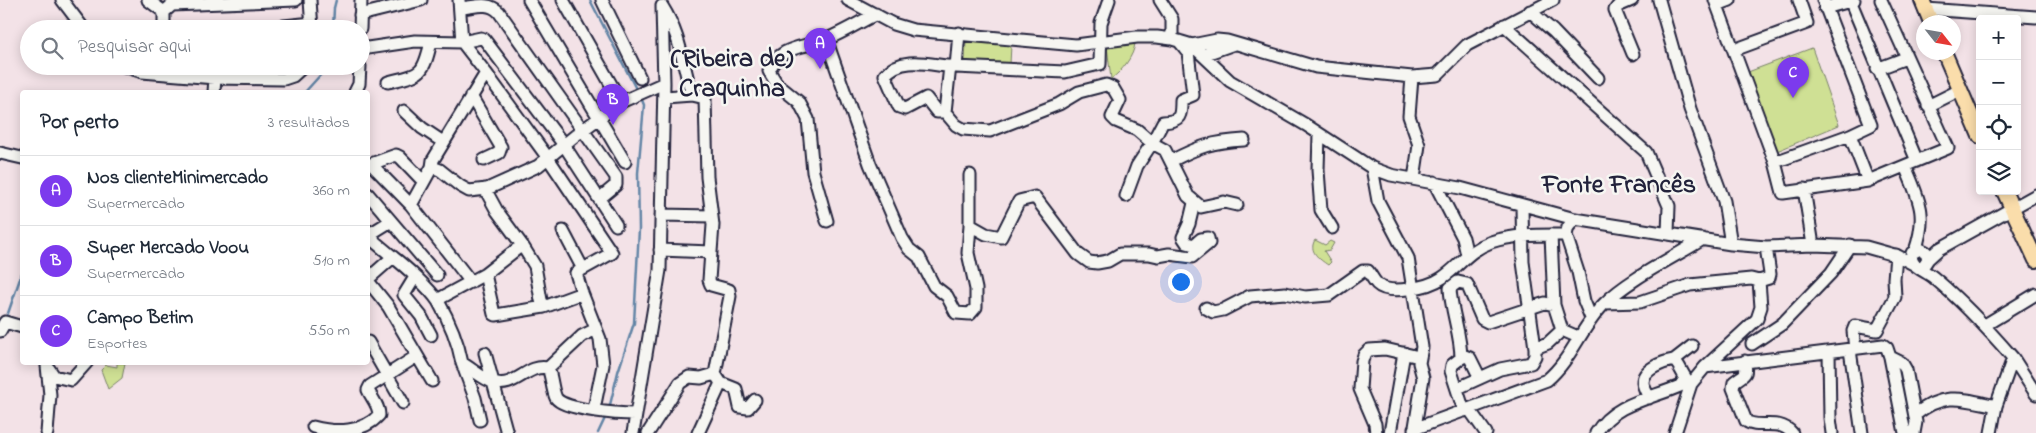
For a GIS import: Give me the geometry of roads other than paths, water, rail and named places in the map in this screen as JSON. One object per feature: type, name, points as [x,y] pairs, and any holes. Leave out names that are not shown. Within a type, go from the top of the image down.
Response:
[{"type":"main road","points":[[1947,60],[1976,127]]},
{"type":"main road","points":[[2005,195],[2036,260]]},
{"type":"street","points":[[62,0],[77,20]]},
{"type":"street","points":[[148,0],[164,12]]},
{"type":"street","points":[[164,20],[164,12],[172,5],[296,0]]},
{"type":"street","points":[[310,0],[312,20]]},
{"type":"street","points":[[360,20],[361,0]]},
{"type":"street","points":[[360,15],[421,0]]},
{"type":"street","points":[[529,0],[625,162]]},
{"type":"street","points":[[563,0],[621,102]]},
{"type":"street","points":[[602,0],[640,78]]},
{"type":"street","points":[[848,0],[893,24],[913,30],[1076,45],[1137,37],[1157,37],[1176,40],[1192,45],[1230,81],[1372,168],[1391,175],[1434,182],[1575,219],[1731,244],[1766,247],[1850,245],[1897,255],[1920,257],[1939,250],[2010,208],[2036,195]]},
{"type":"street","points":[[1106,85],[1100,64],[1101,23],[1108,0]]},
{"type":"street","points":[[1126,196],[1137,166],[1163,122],[1173,122],[1180,115],[1182,108],[1181,100],[1193,95],[1188,52],[1176,40],[1172,19],[1160,0]]},
{"type":"street","points":[[1192,45],[1217,40],[1238,43],[1316,68],[1412,77],[1437,74],[1467,44],[1553,0]]},
{"type":"street","points":[[1632,0],[1618,6],[1615,10],[1633,54]]},
{"type":"street","points":[[1659,0],[1690,109],[1724,201],[1731,244]]},
{"type":"street","points":[[1730,0],[1716,2],[1775,162],[1783,193],[1868,181],[1948,148],[1881,0]]},
{"type":"street","points":[[1734,50],[1807,23],[1799,0]]},
{"type":"street","points":[[1775,162],[1850,135],[1871,124],[1824,4],[1852,0],[1877,69],[1917,161]]},
{"type":"street","points":[[633,433],[660,270],[665,97],[662,3]]},
{"type":"street","points":[[662,3],[678,39],[692,95]]},
{"type":"street","points":[[594,409],[603,365],[600,339],[576,274],[612,253],[548,158],[462,42],[459,4],[494,6],[617,181],[614,188],[599,199]]},
{"type":"street","points":[[1924,4],[2036,18]]},
{"type":"street","points":[[1530,11],[1598,78]]},
{"type":"street","points":[[827,220],[813,172],[808,119],[799,102],[777,84],[769,72],[779,56],[795,47],[826,39],[876,14]]},
{"type":"street","points":[[1504,25],[1646,152],[1670,206],[1668,233]]},
{"type":"street","points":[[945,112],[959,33]]},
{"type":"street","points":[[370,48],[415,41],[462,42],[481,38],[489,43],[564,145],[616,225]]},
{"type":"street","points":[[826,39],[870,164],[902,238],[908,249],[919,258],[934,286],[947,296],[956,313],[970,314],[976,308],[976,289],[968,253],[970,175]]},
{"type":"street","points":[[388,82],[414,76],[421,71],[426,62],[431,42]]},
{"type":"street","points":[[1203,55],[1223,46],[1238,43]]},
{"type":"street","points":[[1214,66],[1214,58],[1223,46]]},
{"type":"street","points":[[1877,69],[1906,58]]},
{"type":"street","points":[[1100,64],[1065,72],[953,67],[910,62],[897,66],[885,75],[899,107],[904,109],[926,98],[937,112],[945,112],[956,125],[963,129],[990,131],[1059,104],[1079,92],[1106,85],[1113,88],[1120,100],[1112,117],[1116,121],[1137,130],[1152,143],[1165,150],[1188,196],[1194,203],[1201,208],[1224,202],[1237,205]]},
{"type":"street","points":[[411,205],[432,167],[432,160],[486,73]]},
{"type":"street","points":[[195,75],[215,78],[284,79],[294,75]]},
{"type":"street","points":[[356,90],[359,84],[360,75]]},
{"type":"street","points":[[1412,77],[1409,116],[1419,145],[1414,179]]},
{"type":"street","points":[[214,90],[215,78]]},
{"type":"street","points":[[432,167],[440,170],[460,186],[470,191],[486,189],[538,166],[621,102],[664,83]]},
{"type":"street","points":[[1928,106],[1960,90]]},
{"type":"street","points":[[665,97],[692,95],[705,98],[707,178],[712,216],[709,280],[711,285],[729,290],[730,296],[718,379],[698,433]]},
{"type":"street","points":[[471,96],[501,147],[499,153],[484,160]]},
{"type":"street","points":[[404,112],[422,128],[443,142]]},
{"type":"street","points":[[1319,134],[1318,170],[1321,210],[1332,228]]},
{"type":"street","points":[[1850,135],[1868,181]]},
{"type":"street","points":[[1171,161],[1194,149],[1215,142],[1244,140]]},
{"type":"street","points":[[0,152],[20,157]]},
{"type":"street","points":[[424,182],[396,155],[370,165],[398,189],[471,282]]},
{"type":"street","points":[[1905,166],[1922,210],[1920,257],[1932,276],[1985,325],[2012,358],[2036,394]]},
{"type":"street","points":[[1372,168],[1378,201],[1408,258],[1422,347],[1419,357],[1423,378],[1414,431]]},
{"type":"street","points":[[1434,182],[1463,238],[1467,255]]},
{"type":"street","points":[[486,189],[497,211],[535,266],[544,307]]},
{"type":"street","points":[[1804,189],[1813,245]]},
{"type":"street","points":[[370,196],[436,275]]},
{"type":"street","points":[[970,225],[986,234],[1001,237],[1019,202],[1035,197],[1078,254],[1089,262],[1108,261],[1120,254],[1149,254],[1158,256],[1169,254],[1192,257],[1209,244],[1208,238],[1194,245],[1187,243],[1183,237],[1189,224],[1194,203]]},
{"type":"street","points":[[1458,388],[1500,369],[1531,363],[1535,356],[1523,262],[1522,206]]},
{"type":"street","points":[[661,215],[712,216]]},
{"type":"street","points":[[1575,219],[1568,226],[1566,235],[1578,272],[1584,301],[1591,318]]},
{"type":"street","points":[[370,232],[391,221]]},
{"type":"street","points":[[563,232],[583,269]]},
{"type":"street","points":[[370,234],[375,242],[415,277],[437,300],[459,347],[462,363],[475,398],[480,420]]},
{"type":"street","points":[[1551,235],[1554,304],[1562,330],[1578,337]]},
{"type":"street","points":[[1206,308],[1214,312],[1223,310],[1250,296],[1285,293],[1305,297],[1330,295],[1363,271],[1368,271],[1378,285],[1392,291],[1412,288],[1442,279],[1467,255],[1490,242],[1522,236],[1566,235]]},
{"type":"street","points":[[1414,431],[1547,380],[1559,369],[1591,318],[1605,303],[1620,291],[1703,239]]},
{"type":"street","points":[[437,300],[485,274],[522,245]]},
{"type":"street","points":[[1752,344],[1782,324],[1831,274],[1850,245]]},
{"type":"street","points":[[1605,303],[1623,304],[1640,302],[1698,284],[1751,279],[1759,281],[1769,278],[1766,247]]},
{"type":"street","points":[[660,250],[711,252]]},
{"type":"street","points":[[1861,433],[1852,349],[1852,331],[1855,326],[1877,330],[1894,300],[1897,255]]},
{"type":"street","points":[[370,278],[393,257]]},
{"type":"street","points":[[1452,269],[1458,282]]},
{"type":"street","points":[[485,274],[494,314],[496,315],[544,307],[582,293]]},
{"type":"street","points":[[415,277],[404,294],[421,316],[431,335]]},
{"type":"street","points":[[1596,433],[1619,409],[1688,382],[1757,319],[1762,306],[1759,281]]},
{"type":"street","points":[[1458,282],[1466,284],[1482,318],[1488,322],[1545,303],[1554,304]]},
{"type":"street","points":[[1458,282],[1450,288],[1450,300],[1461,342],[1461,358]]},
{"type":"street","points":[[370,283],[388,306],[432,381]]},
{"type":"street","points":[[1985,325],[2036,294]]},
{"type":"street","points":[[0,331],[5,322],[20,327]]},
{"type":"street","points":[[548,368],[582,336],[596,329]]},
{"type":"street","points":[[1535,348],[1548,343],[1562,330]]},
{"type":"street","points":[[1744,331],[1752,344],[1750,360],[1744,376],[1734,382],[1733,388],[1746,421],[1754,425],[1770,423],[1786,428],[1792,433]]},
{"type":"street","points":[[370,345],[403,403]]},
{"type":"street","points":[[1705,367],[1883,345],[1887,348],[1890,357],[1905,433]]},
{"type":"street","points":[[1649,398],[1643,384],[1645,375],[1650,370],[1674,360],[1692,346]]},
{"type":"street","points":[[1376,433],[1375,424],[1362,395],[1362,361],[1369,350],[1385,349],[1419,357]]},
{"type":"street","points":[[1829,352],[1832,433]]},
{"type":"street","points":[[485,353],[508,433]]},
{"type":"street","points":[[1390,433],[1404,353]]},
{"type":"street","points":[[313,427],[334,433],[364,428],[374,422],[379,415],[379,409],[368,390],[370,386],[417,356]]},
{"type":"street","points":[[1480,378],[1470,358],[1465,356],[1452,365],[1466,410],[1483,432]]},
{"type":"street","points":[[1890,357],[1904,365],[1917,428],[1914,433]]},
{"type":"street","points":[[1991,433],[1996,406],[2012,358]]},
{"type":"street","points":[[1674,360],[1688,382],[1675,433]]},
{"type":"street","points":[[462,363],[493,382],[508,383],[517,380],[540,366],[548,368],[552,376],[556,398],[564,405],[608,413],[635,414]]},
{"type":"street","points":[[47,365],[50,395],[47,433]]},
{"type":"street","points":[[48,365],[54,376],[71,380],[84,365]]},
{"type":"street","points":[[648,433],[680,383],[689,377],[718,379],[736,389],[740,407],[748,408],[755,400]]},
{"type":"street","points":[[1915,415],[1933,403],[1953,398],[1996,406]]},
{"type":"waterway","points":[[333,20],[336,0]]},
{"type":"waterway","points":[[590,0],[636,89]]},
{"type":"waterway","points":[[307,90],[320,75]]},
{"type":"waterway","points":[[609,409],[618,372],[634,323],[639,229],[638,173],[644,105],[642,100]]},
{"type":"waterway","points":[[6,319],[20,279]]},
{"type":"waterway","points":[[598,433],[606,416]]},
{"type":"place","name":"Nos clienteMinimercado","points":[[820,69]]},
{"type":"place","name":"Campo Betim","points":[[1793,98]]},
{"type":"place","name":"Super Mercado Voou","points":[[613,125]]},
{"type":"district","name":"(Ribeira de) Craquinha","points":[[732,72]]},
{"type":"district","name":"Fonte Francês","points":[[1619,183]]}]
